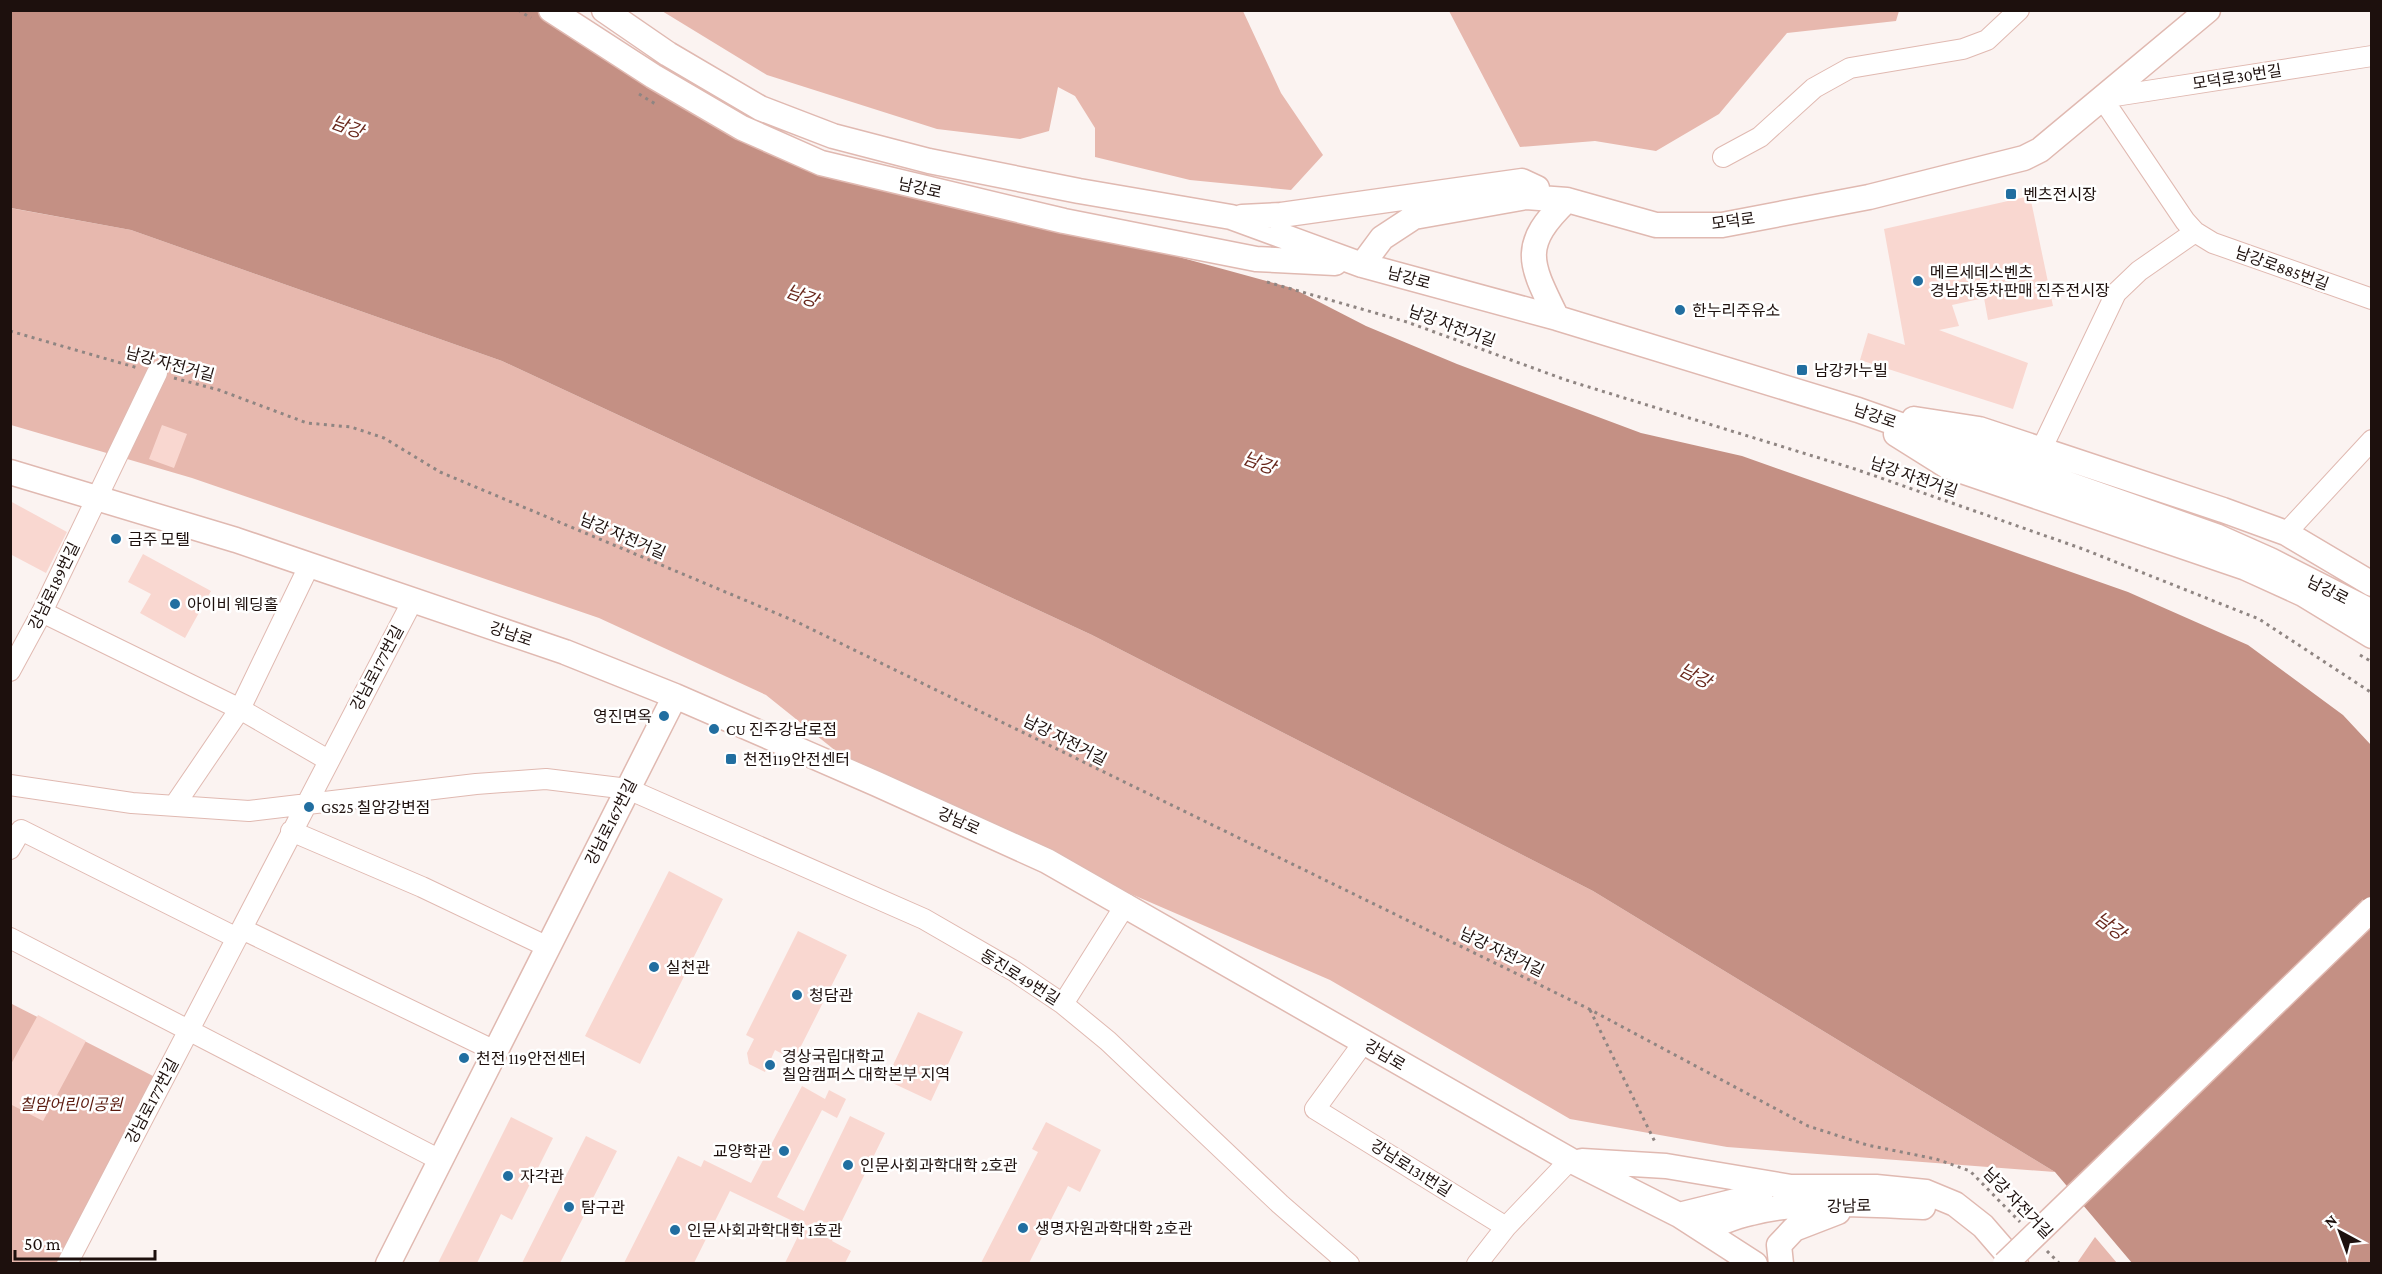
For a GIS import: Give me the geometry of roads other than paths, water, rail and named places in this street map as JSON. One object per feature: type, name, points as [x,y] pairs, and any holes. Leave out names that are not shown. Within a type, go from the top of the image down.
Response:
[{"type":"street","name":"남강로","points":[[604,10],[668,54],[760,108],[833,136],[940,164],[1231,217],[1362,265],[1557,318],[1858,410],[2216,536],[2270,560],[2372,612]]},
{"type":"street","points":[[1723,157],[1760,137],[1814,88],[1850,68],[1963,49],[1987,40],[2019,10]]},
{"type":"street","name":"모덕로","points":[[1362,265],[1382,238],[1414,218],[1526,197],[1567,201],[1656,225],[1722,225],[1869,197],[2024,158],[2040,150],[2208,10]]},
{"type":"street","name":"남강로","points":[[543,15],[742,128],[821,163],[1064,221],[1256,259],[1362,265]]},
{"type":"street","name":"모덕로30번길","points":[[2102,98],[2372,56]]},
{"type":"street","points":[[2041,450],[2116,293],[2139,271],[2195,232],[2185,221],[2102,98]]},
{"type":"street","points":[[1231,217],[1281,215],[1522,181],[1567,201],[1545,221],[1532,248],[1540,284],[1557,318]]},
{"type":"street","name":"남강로885번길","points":[[2195,232],[2213,243],[2372,299]]},
{"type":"street","name":"강남로189번길","points":[[10,671],[42,612],[157,373]]},
{"type":"street","points":[[1858,410],[1979,429],[2286,533],[2372,584]]},
{"type":"street","points":[[1858,410],[1947,466],[2246,568],[2303,594],[2372,636]]},
{"type":"street","points":[[2286,533],[2372,440]]},
{"type":"street","name":"강남로","points":[[10,472],[236,540],[565,652],[675,696],[1047,861],[1570,1160],[1703,1229],[1752,1212],[1802,1207],[1861,1205],[1938,1207],[1966,1214]]},
{"type":"street","points":[[174,806],[240,709],[309,566]]},
{"type":"street","name":"강남로177번길","points":[[67,1263],[413,600]]},
{"type":"street","points":[[42,612],[240,709],[328,760]]},
{"type":"street","name":"강남로167번길","points":[[388,1263],[675,696]]},
{"type":"street","name":"동진로49번길","points":[[10,785],[132,803],[249,811],[476,784],[546,779],[628,789],[924,919],[1063,1004],[1108,1041],[1280,1204],[1349,1263]]},
{"type":"street","points":[[10,849],[21,830],[495,1051]]},
{"type":"street","points":[[291,831],[422,887],[548,947]]},
{"type":"street","points":[[1063,1004],[1125,904]]},
{"type":"street","points":[[2005,1263],[2372,909]]},
{"type":"street","points":[[10,938],[440,1160]]},
{"type":"street","name":"강남로131번길","points":[[1364,1042],[1315,1109],[1506,1227]]},
{"type":"street","points":[[1477,1263],[1506,1227],[1570,1160]]},
{"type":"street","name":"강남로","points":[[1570,1160],[1666,1166],[1791,1187],[1876,1187],[1926,1192],[1955,1204],[1983,1226],[2016,1263]]},
{"type":"street","points":[[1679,1215],[1791,1187]]},
{"type":"street","points":[[1781,1263],[1779,1245],[1794,1229],[1861,1205]]},
{"type":"street","points":[[1703,1229],[1752,1262]]},
{"type":"water","name":"남강","points":[[10,11],[563,11],[785,149],[1292,288],[1366,326],[1457,364],[1641,433],[1742,456],[2128,592],[2248,645],[2343,715],[2371,745],[2371,1263],[2132,1263],[2055,1172],[1593,891],[1092,635],[502,361],[131,230],[11,208]]},
{"type":"place","name":"벤츠전시장","points":[[2011,194]]},
{"type":"place","name":"메르세데스벤츠 경남자동차판매 진주전시장","points":[[1918,281]]},
{"type":"place","name":"한누리주유소","points":[[1680,310]]},
{"type":"place","name":"남강카누빌","points":[[1802,370]]},
{"type":"place","name":"금주 모텔","points":[[116,539]]},
{"type":"place","name":"아이비 웨딩홀","points":[[175,604]]},
{"type":"place","name":"영진면옥","points":[[664,716]]},
{"type":"place","name":"CU 진주강남로점","points":[[714,729]]},
{"type":"place","name":"천전119안전센터","points":[[731,759]]},
{"type":"place","name":"GS25 칠암강변점","points":[[309,807]]},
{"type":"place","name":"실천관","points":[[654,967]]},
{"type":"place","name":"청담관","points":[[797,995]]},
{"type":"place","name":"천전 119안전센터","points":[[464,1058]]},
{"type":"place","name":"경상국립대학교 칠암캠퍼스 대학본부 지역","points":[[770,1065]]},
{"type":"place","name":"교양학관","points":[[784,1151]]},
{"type":"place","name":"인문사회과학대학 2호관","points":[[848,1165]]},
{"type":"place","name":"자각관","points":[[508,1176]]},
{"type":"place","name":"탐구관","points":[[569,1207]]},
{"type":"place","name":"생명자원과학대학 2호관","points":[[1023,1228]]},
{"type":"place","name":"인문사회과학대학 1호관","points":[[675,1230]]},
{"type":"park label","name":"칠암어린이공원","points":[[71,1104]]}]
